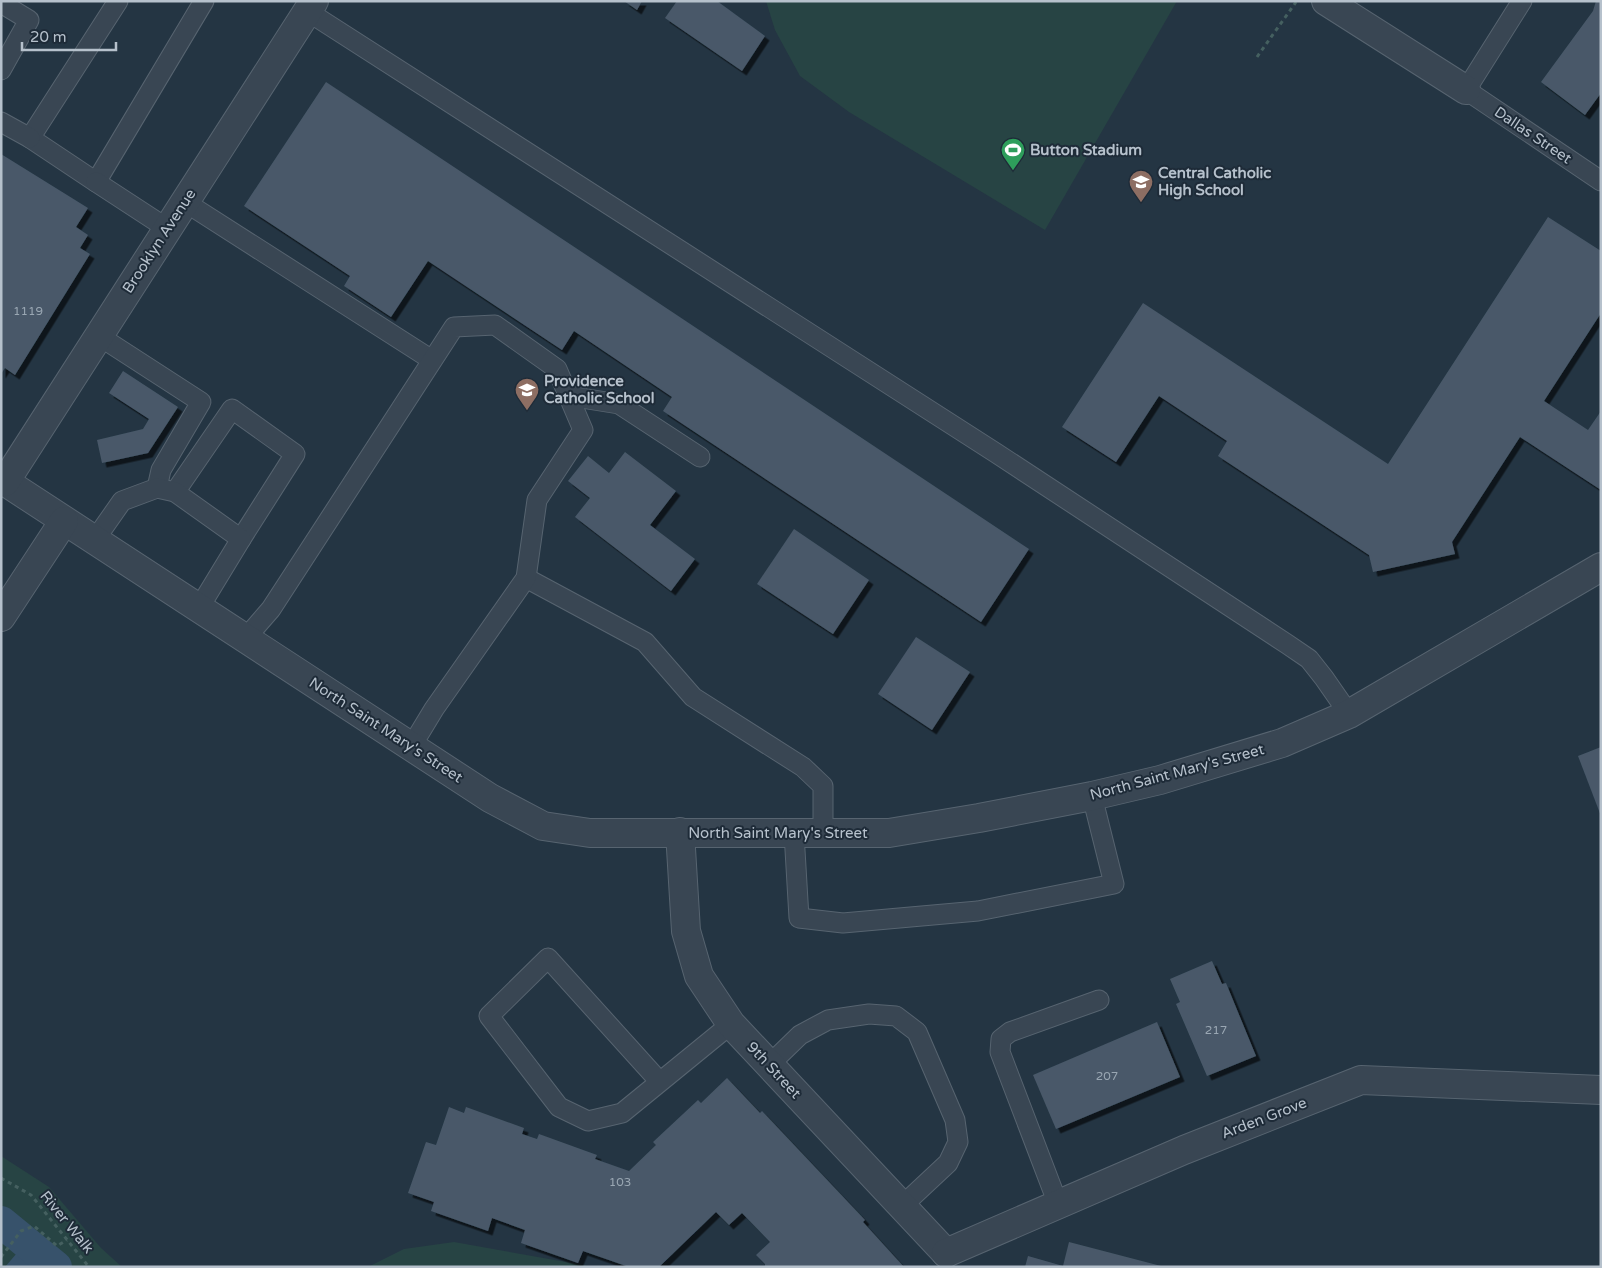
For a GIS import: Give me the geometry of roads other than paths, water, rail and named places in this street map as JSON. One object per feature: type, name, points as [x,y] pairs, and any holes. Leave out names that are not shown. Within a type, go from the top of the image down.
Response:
[{"type":"street","points":[[1326,1],[1466,90]]},
{"type":"street","name":"Brooklyn Avenue","points":[[3,480],[168,229],[304,5]]},
{"type":"street","name":"North Saint Mary's Street","points":[[3,480],[490,798],[543,826],[590,833],[889,832],[979,818],[1092,796],[1160,780],[1282,743],[1349,714],[1601,567]]},
{"type":"street","points":[[1,617],[64,521]]},
{"type":"street","name":"9th Street","points":[[680,832],[686,931],[699,976],[731,1024],[902,1206],[945,1260]]},
{"type":"street","name":"Arden Grove","points":[[945,1260],[1058,1204],[1184,1150],[1361,1080],[1601,1090]]},
{"type":"lane","points":[[30,138],[118,1]]},
{"type":"lane","points":[[96,182],[204,1]]},
{"type":"lane","points":[[1466,90],[1522,1]]},
{"type":"lane","points":[[1,3],[29,20],[1,70]]},
{"type":"lane","points":[[304,5],[1287,644],[1309,659],[1349,714]]},
{"type":"lane","name":"Dallas Street","points":[[1466,90],[1601,181]]},
{"type":"lane","points":[[1,122],[30,138],[168,229]]},
{"type":"lane","points":[[185,202],[432,360]]},
{"type":"lane","points":[[245,639],[271,609],[454,327],[496,325],[557,369],[582,430],[537,500],[526,578],[434,708],[411,747]]},
{"type":"lane","points":[[98,336],[201,402],[232,409],[295,454],[199,608]]},
{"type":"lane","points":[[569,396],[619,404],[700,457]]},
{"type":"lane","points":[[201,402],[162,470],[166,490],[241,539]]},
{"type":"lane","points":[[94,541],[122,501],[166,490],[232,409]]},
{"type":"lane","points":[[526,578],[644,642],[693,697],[803,766],[823,786],[822,833]]},
{"type":"lane","points":[[794,833],[798,918],[843,923],[978,911],[1114,884],[1092,796]]},
{"type":"lane","points":[[660,1082],[548,958],[489,1016],[559,1107],[588,1121],[622,1113],[660,1082],[731,1024]]},
{"type":"lane","points":[[1058,1204],[1000,1052],[1001,1039],[1010,1032],[1099,1000]]},
{"type":"lane","points":[[769,1065],[800,1035],[828,1020],[869,1014],[896,1016],[917,1032],[955,1120],[958,1142],[948,1163],[902,1206]]},
{"type":"water","points":[[1,1213],[14,1222],[1,1239]]},
{"type":"water","points":[[29,1239],[62,1267],[5,1267]]},
{"type":"waterway","points":[[1,1222],[56,1267]]},
{"type":"place","name":"Button Stadium","points":[[1013,171]]},
{"type":"place","name":"Central Catholic High School","points":[[1141,203]]},
{"type":"place","name":"Providence Catholic School","points":[[527,411]]}]
